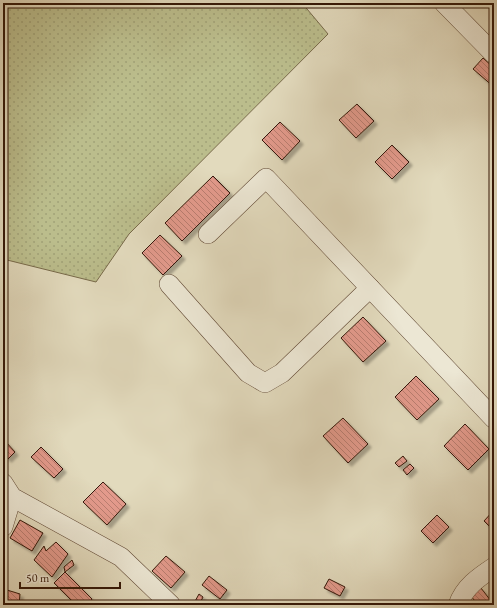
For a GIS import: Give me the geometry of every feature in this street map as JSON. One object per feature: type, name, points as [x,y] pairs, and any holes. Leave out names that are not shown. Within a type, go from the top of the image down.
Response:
[{"type":"street","points":[[444,3],[494,54]]},
{"type":"street","points":[[208,234],[266,178],[494,419]]},
{"type":"street","points":[[169,284],[248,373],[265,383],[282,373],[370,288]]},
{"type":"street","points":[[3,527],[6,491],[121,557],[171,605]]},
{"type":"street","points":[[458,605],[474,580],[494,567]]},
{"type":"green space","points":[[3,3],[302,3],[328,34],[129,234],[96,282],[3,259]]},
{"type":"building","points":[[483,58],[494,68],[494,87],[473,69]]},
{"type":"building","points":[[357,104],[374,121],[356,138],[339,120]]},
{"type":"building","points":[[280,122],[300,141],[282,160],[262,140]]},
{"type":"building","points":[[392,145],[409,162],[392,179],[375,162]]},
{"type":"building","points":[[213,176],[230,193],[182,241],[165,223]]},
{"type":"building","points":[[160,235],[182,256],[163,275],[142,253]]},
{"type":"building","points":[[363,317],[386,341],[363,362],[341,338]]},
{"type":"building","points":[[416,376],[439,399],[417,420],[395,397]]},
{"type":"building","points":[[343,418],[368,444],[348,463],[323,436]]},
{"type":"building","points":[[465,424],[489,449],[468,470],[444,446]]},
{"type":"building","points":[[5,441],[15,452],[8,459],[3,454],[3,443]]},
{"type":"building","points":[[41,447],[63,469],[54,478],[31,457]]},
{"type":"building","points":[[403,456],[407,461],[399,467],[395,463]]},
{"type":"building","points":[[410,464],[414,468],[407,475],[403,470]]},
{"type":"building","points":[[103,482],[126,504],[107,525],[83,502]]},
{"type":"building","points":[[494,510],[494,531],[484,521]]},
{"type":"building","points":[[437,515],[449,527],[433,543],[421,531]]},
{"type":"building","points":[[20,520],[43,533],[32,551],[10,538]]},
{"type":"building","points":[[56,542],[68,554],[52,577],[34,560],[44,546],[46,551]]},
{"type":"building","points":[[166,556],[185,572],[171,588],[152,571]]},
{"type":"building","points":[[72,560],[74,565],[65,572],[64,567]]},
{"type":"building","points":[[65,572],[92,599],[88,605],[76,605],[54,583]]},
{"type":"building","points":[[209,576],[227,590],[220,599],[202,585]]},
{"type":"building","points":[[329,579],[345,587],[340,596],[324,588]]},
{"type":"building","points":[[481,588],[494,605],[478,605],[471,596]]},
{"type":"building","points":[[7,590],[20,594],[19,605],[4,605]]},
{"type":"building","points":[[199,594],[203,597],[201,601],[204,603],[203,605],[193,605]]}]
